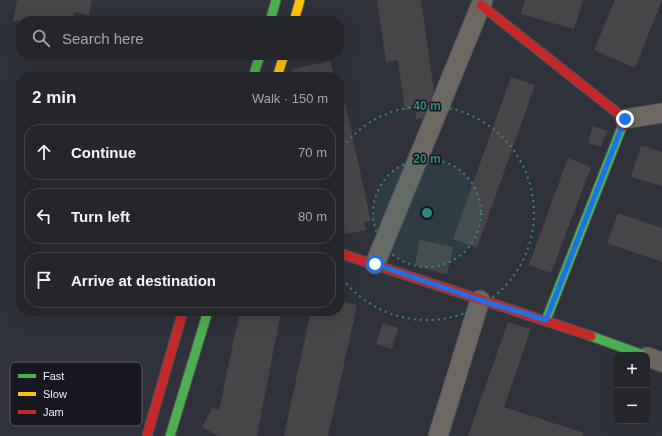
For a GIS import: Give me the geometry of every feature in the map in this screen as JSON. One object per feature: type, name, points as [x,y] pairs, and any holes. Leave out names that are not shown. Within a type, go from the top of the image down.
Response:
[{"type":"street","points":[[271,16],[276,0]]},
{"type":"street","points":[[295,16],[300,0]]},
{"type":"street","points":[[375,264],[482,2],[625,119]]},
{"type":"street","points":[[255,72],[258,60]]},
{"type":"street","points":[[279,72],[283,60]]},
{"type":"street","points":[[625,119],[662,112]]},
{"type":"street","points":[[546,320],[625,119]]},
{"type":"street","points":[[344,255],[480,300],[546,320],[635,352]]},
{"type":"street","points":[[438,436],[480,300]]},
{"type":"street","points":[[147,436],[182,316]]},
{"type":"street","points":[[170,436],[206,316]]},
{"type":"street","points":[[650,357],[662,362]]},
{"type":"building","points":[[17,0],[92,0],[89,15],[74,12],[73,16],[16,16],[16,21],[13,21]]},
{"type":"building","points":[[377,0],[421,0],[434,92],[423,118],[416,119],[415,108],[405,110],[398,60],[386,62]]},
{"type":"building","points":[[525,0],[583,0],[574,29],[521,14]]},
{"type":"building","points":[[615,0],[662,0],[635,68],[594,50]]},
{"type":"building","points":[[330,61],[333,72],[292,72],[293,69]]},
{"type":"building","points":[[511,77],[535,85],[477,248],[453,239]]},
{"type":"building","points":[[344,102],[371,221],[364,222],[366,230],[345,234],[344,229]]},
{"type":"building","points":[[593,126],[607,131],[601,147],[588,143]]},
{"type":"building","points":[[641,145],[662,152],[662,186],[631,177]]},
{"type":"building","points":[[568,158],[591,167],[551,273],[529,265]]},
{"type":"building","points":[[618,213],[662,228],[662,262],[607,243]]},
{"type":"building","points":[[420,240],[453,247],[447,275],[415,265]]},
{"type":"building","points":[[344,302],[357,305],[328,436],[284,436],[310,316],[344,316]]},
{"type":"building","points":[[239,316],[280,316],[257,436],[219,436],[202,427],[212,408],[219,410]]},
{"type":"building","points":[[508,322],[531,329],[504,407],[584,433],[583,436],[468,436]]},
{"type":"building","points":[[383,323],[398,328],[392,349],[376,344]]},
{"type":"traffic: fast","points":[[271,16],[276,0]]},
{"type":"traffic: fast","points":[[255,72],[258,60]]},
{"type":"traffic: fast","points":[[546,320],[622,127]]},
{"type":"traffic: fast","points":[[170,436],[206,316]]},
{"type":"traffic: fast","points":[[591,336],[635,352]]},
{"type":"traffic: slow","points":[[295,16],[300,0]]},
{"type":"traffic: slow","points":[[279,72],[282,60]]},
{"type":"traffic: jam","points":[[481,5],[625,119],[622,127]]},
{"type":"traffic: jam","points":[[344,255],[591,336]]},
{"type":"traffic: jam","points":[[147,436],[182,316]]},
{"type":"route","points":[[375,264],[480,300],[546,320],[625,119]]}]
